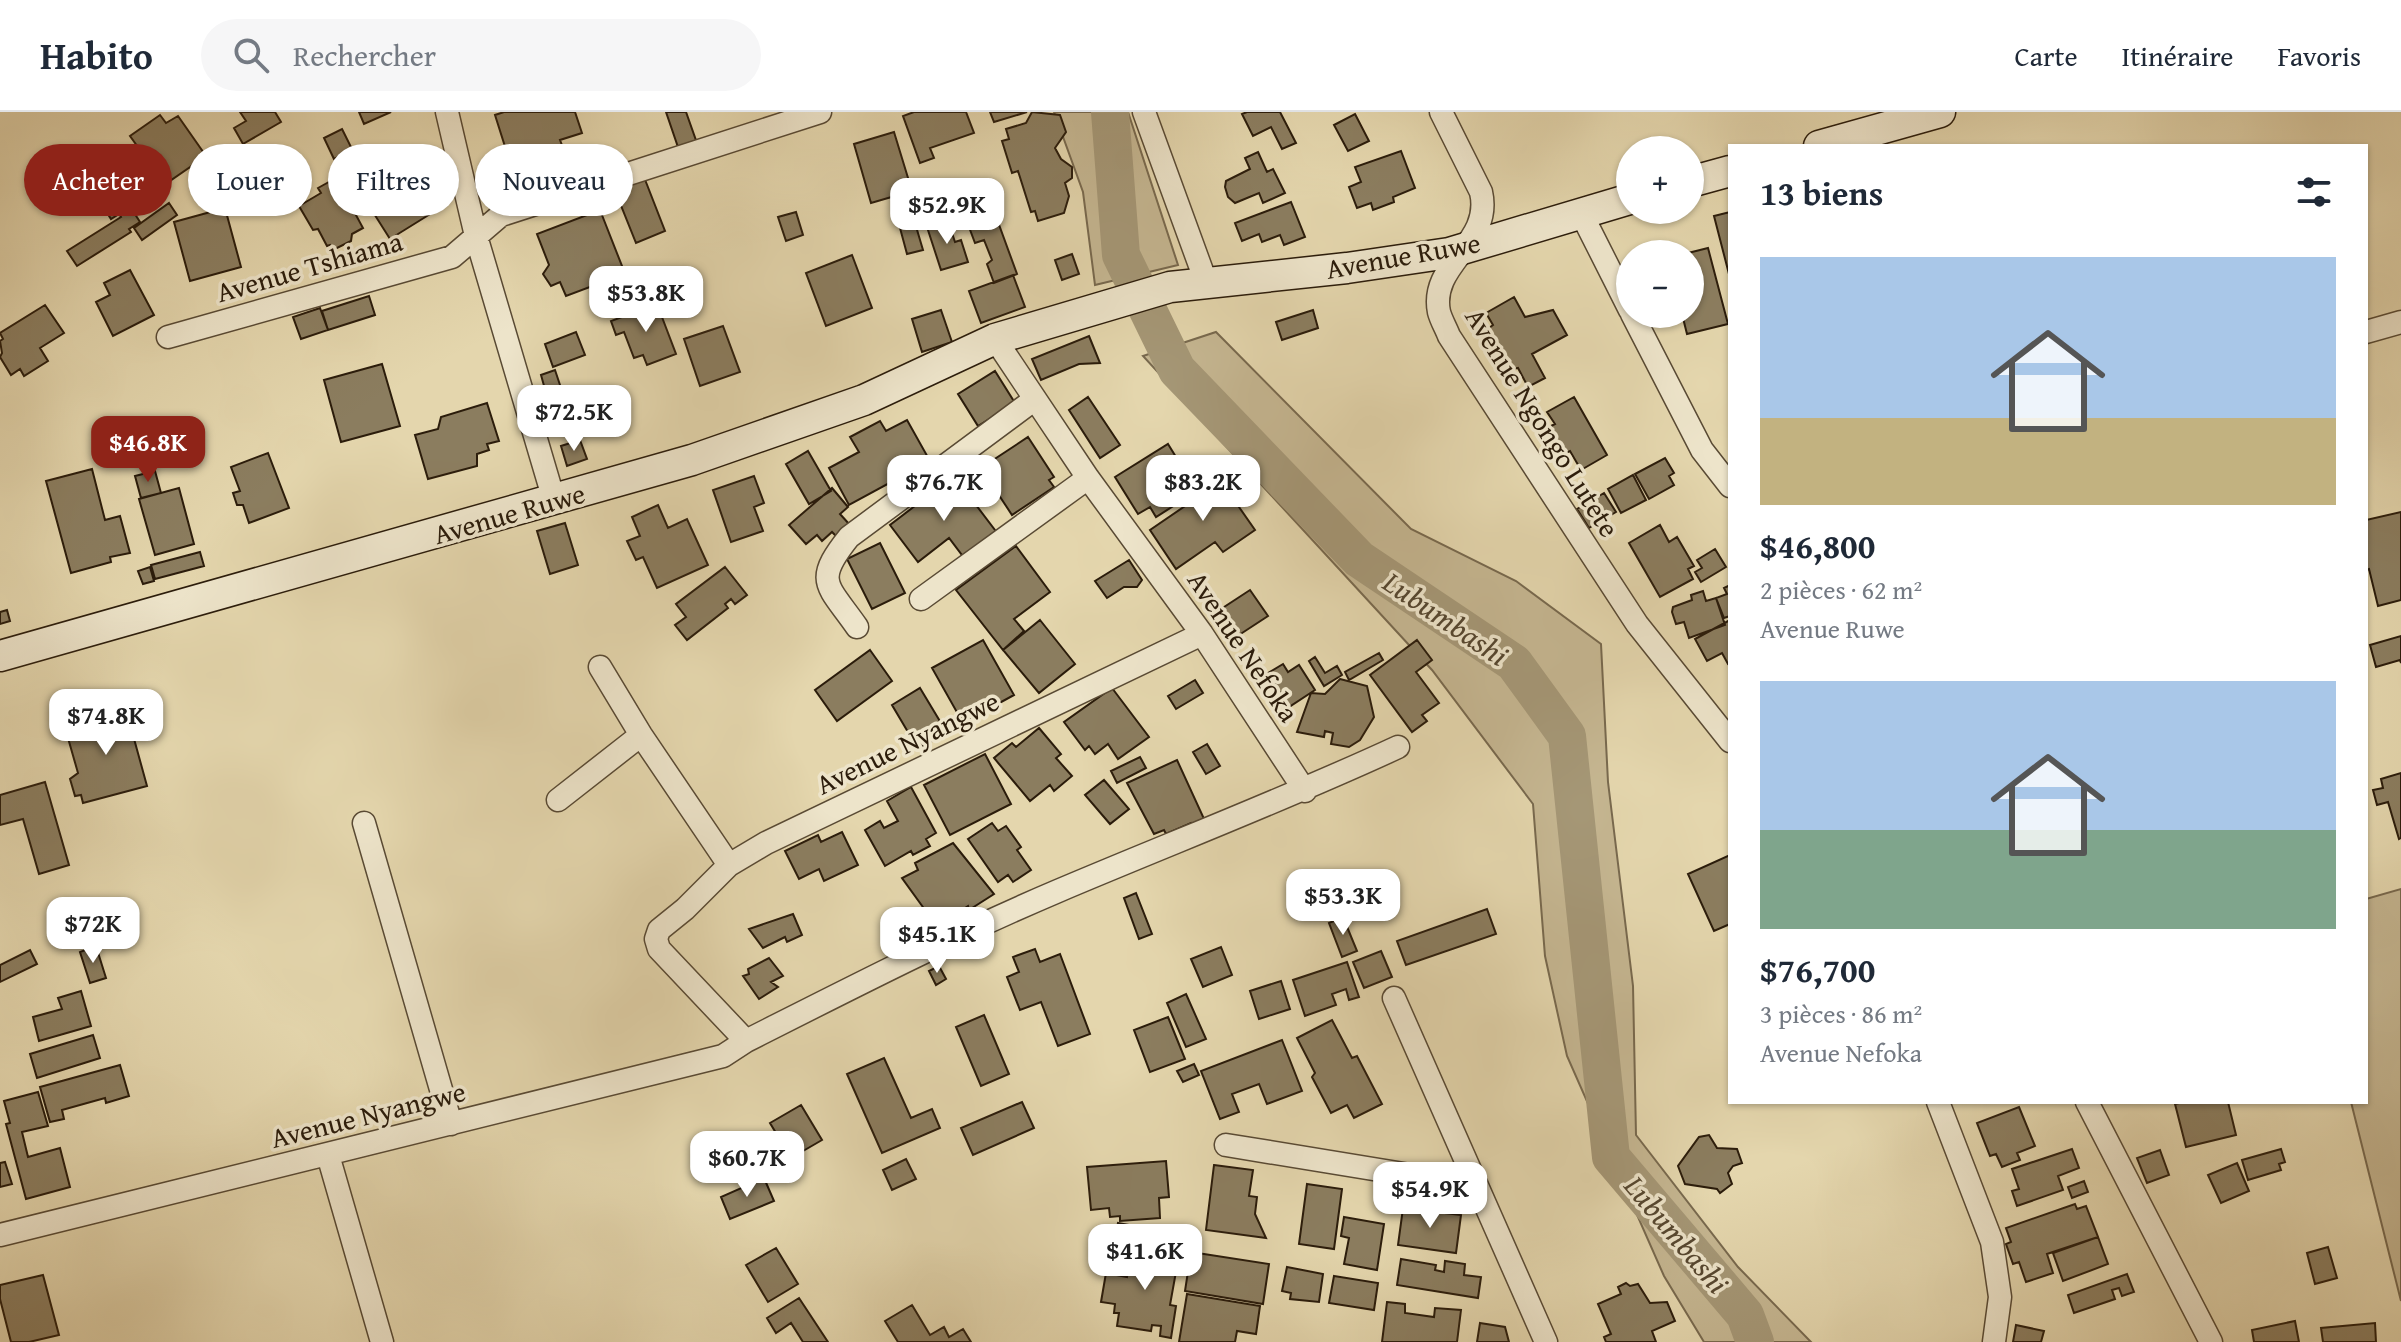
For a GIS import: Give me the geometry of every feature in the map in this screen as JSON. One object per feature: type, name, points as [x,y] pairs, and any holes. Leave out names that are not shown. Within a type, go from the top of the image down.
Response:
[{"type":"street","points":[[447,112],[476,236],[554,500]]},
{"type":"street","name":"Avenue Tshiama","points":[[168,337],[452,257],[501,215],[820,112]]},
{"type":"street","points":[[1144,112],[1206,282]]},
{"type":"street","name":"Avenue Ngongo Lutete","points":[[1441,112],[1481,192],[1484,205],[1482,220],[1467,248],[1443,276],[1439,312],[1449,336],[1637,624],[1728,738]]},
{"type":"street","points":[[1826,144],[1940,112]]},
{"type":"street","points":[[1704,178],[1728,172]]},
{"type":"street","name":"Avenue Ruwe","points":[[0,656],[692,460],[864,400],[995,339],[1098,307],[1170,287],[1347,268],[1449,253],[1616,203]]},
{"type":"street","points":[[1581,213],[1616,282]]},
{"type":"street","points":[[2368,331],[2401,322]]},
{"type":"street","points":[[1639,328],[1702,450],[1728,483]]},
{"type":"street","name":"Avenue Nefoka","points":[[995,339],[1088,478],[1202,634],[1305,791]]},
{"type":"street","points":[[857,627],[826,577],[830,562],[849,537],[1035,399]]},
{"type":"street","points":[[921,599],[1088,478]]},
{"type":"street","name":"Avenue Nyangwe","points":[[746,1041],[659,949],[656,939],[659,930],[729,865],[766,843],[1202,634]]},
{"type":"street","points":[[600,667],[641,735],[729,865]]},
{"type":"street","points":[[558,800],[641,735]]},
{"type":"street","name":"Avenue Nyangwe","points":[[0,1235],[723,1056],[746,1041],[910,959],[1055,892],[1305,791],[1398,747]]},
{"type":"street","points":[[364,823],[451,1124]]},
{"type":"street","points":[[1394,998],[1546,1342]]},
{"type":"street","points":[[1939,1104],[1992,1242],[2000,1297],[1994,1342]]},
{"type":"street","points":[[2088,1104],[2211,1342]]},
{"type":"street","points":[[1226,1145],[1477,1186]]},
{"type":"street","points":[[328,1155],[382,1342]]},
{"type":"shaded area","points":[[1054,112],[1128,112],[1178,265],[1095,285],[1083,192]]},
{"type":"shaded area","points":[[1216,332],[1411,529],[1516,581],[1601,644],[1608,782],[1633,986],[1636,1135],[1738,1267],[1811,1342],[1704,1342],[1664,1276],[1567,1056],[1545,956],[1533,804],[1432,670],[1143,356]]},
{"type":"shaded area","points":[[2401,889],[2401,1301],[2352,1104],[2368,1104],[2368,898]]},
{"type":"building","points":[[240,112],[275,112],[281,122],[243,144],[234,128],[246,121]]},
{"type":"building","points":[[359,112],[391,112],[364,124]]},
{"type":"building","points":[[504,112],[575,112],[582,133],[560,140],[562,144],[504,144],[495,115]]},
{"type":"building","points":[[666,112],[686,112],[698,146],[680,153]]},
{"type":"building","points":[[914,112],[966,112],[974,133],[930,148],[934,158],[920,163],[903,116]]},
{"type":"building","points":[[990,112],[1027,112],[994,122]]},
{"type":"building","points":[[1032,112],[1060,115],[1066,132],[1055,148],[1061,159],[1072,167],[1072,178],[1065,183],[1069,196],[1064,213],[1038,221],[1035,211],[1031,212],[1018,171],[1012,173],[1002,141],[1009,139],[1006,129],[1026,123]]},
{"type":"building","points":[[1280,112],[1296,143],[1282,149],[1271,127],[1253,136],[1242,114]]},
{"type":"building","points":[[1355,114],[1369,141],[1348,151],[1334,125]]},
{"type":"building","points":[[160,115],[166,123],[178,116],[198,144],[188,144],[188,168],[172,179],[172,144],[136,144],[130,136]]},
{"type":"building","points":[[342,129],[350,144],[328,146],[324,138]]},
{"type":"building","points":[[894,132],[912,191],[871,203],[854,144]]},
{"type":"building","points":[[1401,151],[1415,188],[1393,197],[1394,202],[1373,210],[1371,203],[1357,208],[1349,187],[1361,182],[1355,167]]},
{"type":"building","points":[[1258,152],[1267,172],[1273,169],[1285,193],[1263,203],[1259,193],[1235,203],[1228,197],[1226,181],[1250,169],[1245,158]]},
{"type":"building","points":[[644,177],[665,231],[636,243],[625,216],[633,216],[633,181]]},
{"type":"building","points":[[328,182],[328,216],[357,216],[363,228],[352,234],[351,241],[333,250],[330,245],[327,246],[318,229],[313,230],[305,216],[312,216],[312,198],[321,193],[318,188]]},
{"type":"building","points":[[960,184],[968,204],[956,209],[959,215],[952,217],[950,212],[925,220],[920,207],[926,204],[923,197]]},
{"type":"building","points":[[986,189],[1017,274],[994,283],[987,264],[992,260],[984,240],[975,243],[966,219],[973,217],[966,196]]},
{"type":"building","points":[[1291,202],[1305,237],[1284,245],[1280,235],[1262,242],[1259,234],[1242,241],[1235,223]]},
{"type":"building","points":[[172,208],[177,215],[142,240],[134,228],[151,216],[172,216]]},
{"type":"building","points":[[796,212],[803,235],[786,241],[778,217]]},
{"type":"building","points":[[1728,212],[1728,270],[1714,216]]},
{"type":"building","points":[[136,216],[140,222],[129,229],[131,232],[77,266],[67,251],[121,217]]},
{"type":"building","points":[[196,216],[227,216],[241,267],[190,281],[174,222]]},
{"type":"building","points":[[375,216],[427,216],[390,239]]},
{"type":"building","points":[[584,216],[602,216],[633,294],[611,302],[603,282],[566,296],[560,282],[551,286],[543,274],[549,265],[537,234]]},
{"type":"building","points":[[948,221],[955,242],[961,240],[968,262],[941,270],[927,227]]},
{"type":"building","points":[[915,223],[923,250],[907,254],[900,228]]},
{"type":"building","points":[[1708,248],[1728,324],[1687,334],[1686,328],[1704,328],[1704,249]]},
{"type":"building","points":[[1072,254],[1079,274],[1062,280],[1055,260]]},
{"type":"building","points":[[852,255],[872,308],[826,326],[806,273]]},
{"type":"building","points":[[130,270],[154,315],[113,336],[96,302],[110,295],[104,283]]},
{"type":"building","points":[[1013,275],[1025,307],[981,323],[969,291]]},
{"type":"building","points":[[369,296],[375,315],[328,330],[322,311]]},
{"type":"building","points":[[1514,297],[1525,317],[1553,310],[1567,335],[1532,354],[1545,378],[1528,387],[1518,368],[1513,369],[1489,328],[1493,325],[1486,313]]},
{"type":"building","points":[[657,304],[676,354],[647,365],[643,355],[634,358],[624,332],[616,335],[611,321]]},
{"type":"building","points":[[45,305],[64,333],[40,348],[48,361],[24,376],[20,369],[11,375],[0,357],[0,341],[3,339],[0,333]]},
{"type":"building","points":[[320,308],[328,330],[301,339],[293,317]]},
{"type":"building","points":[[941,310],[952,342],[922,352],[912,319]]},
{"type":"building","points":[[1313,310],[1318,328],[1282,340],[1276,322]]},
{"type":"building","points":[[723,326],[740,372],[700,386],[684,339]]},
{"type":"building","points":[[576,332],[585,355],[553,367],[545,344]]},
{"type":"building","points":[[1089,336],[1100,363],[1079,364],[1041,380],[1032,359]]},
{"type":"building","points":[[382,364],[400,426],[341,442],[324,380]]},
{"type":"building","points":[[555,370],[561,388],[546,393],[541,375]]},
{"type":"building","points":[[995,371],[1015,403],[978,426],[958,394]]},
{"type":"building","points":[[1088,397],[1120,445],[1100,458],[1069,410]]},
{"type":"building","points":[[1574,397],[1607,455],[1581,470],[1570,451],[1564,454],[1549,427],[1555,424],[1547,412]]},
{"type":"building","points":[[487,403],[499,441],[487,444],[489,450],[477,454],[477,466],[428,479],[415,435],[438,429],[441,417]]},
{"type":"building","points":[[907,420],[930,461],[849,505],[829,468],[859,452],[850,437],[880,421],[886,431]]},
{"type":"building","points":[[1028,437],[1054,477],[1049,480],[1054,487],[1012,515],[981,468]]},
{"type":"building","points":[[580,440],[587,459],[567,466],[561,446]]},
{"type":"building","points":[[1168,444],[1192,483],[1170,496],[1175,505],[1156,517],[1150,507],[1138,514],[1115,477]]},
{"type":"building","points":[[808,451],[831,491],[809,504],[786,464]]},
{"type":"building","points":[[268,453],[289,508],[249,523],[243,505],[237,505],[233,493],[240,491],[231,467]]},
{"type":"building","points":[[1665,458],[1674,473],[1669,476],[1674,485],[1649,499],[1635,474]]},
{"type":"building","points":[[92,469],[105,520],[120,516],[130,553],[110,557],[111,562],[71,573],[46,481]]},
{"type":"building","points":[[155,471],[161,493],[141,498],[135,476]]},
{"type":"building","points":[[1216,474],[1255,530],[1223,552],[1215,542],[1176,569],[1150,530],[1188,504],[1182,497]]},
{"type":"building","points":[[1633,475],[1646,500],[1621,513],[1608,489]]},
{"type":"building","points":[[754,476],[764,503],[754,507],[763,531],[731,542],[713,490]]},
{"type":"building","points":[[954,476],[998,534],[965,559],[949,538],[918,562],[890,525]]},
{"type":"building","points":[[179,488],[194,544],[155,555],[139,499]]},
{"type":"building","points":[[832,488],[848,507],[840,514],[850,525],[837,537],[832,532],[822,541],[817,535],[806,544],[789,525]]},
{"type":"building","points":[[1604,493],[1616,512],[1589,528],[1577,509]]},
{"type":"building","points":[[658,505],[668,528],[687,519],[708,565],[657,588],[643,557],[636,560],[627,541],[640,536],[632,517]]},
{"type":"building","points":[[2401,512],[2401,600],[2378,606],[2368,569],[2368,520]]},
{"type":"building","points":[[565,523],[578,565],[550,574],[537,531]]},
{"type":"building","points":[[1660,525],[1669,542],[1677,537],[1694,566],[1688,569],[1693,579],[1660,597],[1629,543]]},
{"type":"building","points":[[880,543],[905,593],[872,609],[847,559]]},
{"type":"building","points":[[1016,546],[1050,592],[1014,619],[1024,631],[1003,650],[956,590]]},
{"type":"building","points":[[1715,549],[1726,567],[1701,582],[1695,572],[1702,568],[1697,560]]},
{"type":"building","points":[[200,552],[204,566],[155,579],[151,565]]},
{"type":"building","points":[[1129,560],[1142,580],[1137,587],[1124,587],[1107,598],[1095,581]]},
{"type":"building","points":[[150,567],[154,581],[143,584],[138,571]]},
{"type":"building","points":[[725,567],[747,595],[735,604],[731,599],[725,604],[728,608],[687,640],[675,625],[686,617],[676,604]]},
{"type":"building","points":[[1728,586],[1728,617],[1724,618],[1716,598],[1727,594],[1724,588]]},
{"type":"building","points":[[1250,590],[1268,616],[1236,637],[1218,611]]},
{"type":"building","points":[[1703,591],[1706,601],[1716,598],[1725,625],[1689,638],[1684,622],[1676,624],[1673,607],[1692,600],[1691,595]]},
{"type":"building","points":[[7,610],[10,621],[0,624],[0,612]]},
{"type":"building","points":[[1040,620],[1075,664],[1039,693],[1003,650]]},
{"type":"building","points":[[1728,621],[1728,664],[1722,653],[1707,661],[1695,639]]},
{"type":"building","points":[[2401,636],[2401,663],[2400,660],[2376,667],[2370,645]]},
{"type":"building","points":[[983,640],[1014,695],[963,723],[932,668]]},
{"type":"building","points":[[1417,640],[1432,660],[1416,672],[1439,703],[1422,715],[1427,721],[1412,732],[1370,675]]},
{"type":"building","points":[[870,650],[892,681],[837,721],[815,690]]},
{"type":"building","points":[[1379,653],[1383,660],[1349,680],[1345,672]]},
{"type":"building","points":[[1315,657],[1325,673],[1337,666],[1342,675],[1324,686],[1309,661]]},
{"type":"building","points":[[1283,664],[1288,672],[1299,665],[1315,690],[1289,707],[1268,673]]},
{"type":"building","points":[[1340,679],[1367,686],[1374,717],[1360,740],[1349,747],[1331,744],[1333,733],[1325,731],[1324,737],[1297,732],[1311,693],[1325,694]]},
{"type":"building","points":[[1195,680],[1203,693],[1176,709],[1168,696]]},
{"type":"building","points":[[920,688],[947,733],[918,749],[892,705]]},
{"type":"building","points":[[1112,688],[1149,737],[1118,759],[1108,744],[1095,754],[1089,746],[1085,750],[1064,722]]},
{"type":"building","points":[[125,706],[147,786],[83,803],[81,795],[75,796],[70,779],[78,773],[66,731],[93,723],[91,715]]},
{"type":"building","points":[[1039,728],[1061,754],[1056,758],[1072,776],[1054,791],[1050,785],[1030,801],[994,758],[1012,743],[1016,747]]},
{"type":"building","points":[[1207,744],[1220,766],[1206,774],[1193,752]]},
{"type":"building","points":[[985,754],[1011,804],[950,835],[924,785]]},
{"type":"building","points":[[1140,757],[1146,768],[1117,783],[1111,771]]},
{"type":"building","points":[[1177,760],[1205,821],[1193,827],[1191,823],[1166,834],[1164,830],[1154,834],[1127,783]]},
{"type":"building","points":[[2401,773],[2399,839],[2388,802],[2377,805],[2373,790],[2383,788],[2381,779]]},
{"type":"building","points":[[1104,780],[1129,809],[1110,824],[1085,795]]},
{"type":"building","points":[[45,782],[69,865],[39,874],[23,819],[0,825],[0,795]]},
{"type":"building","points":[[911,787],[936,833],[926,839],[930,846],[913,855],[911,851],[885,866],[865,830],[880,821],[884,828],[898,821],[887,801]]},
{"type":"building","points":[[992,823],[998,831],[1006,826],[1021,847],[1017,850],[1031,870],[1013,882],[1008,875],[998,882],[968,839]]},
{"type":"building","points":[[842,832],[858,865],[824,881],[819,869],[799,879],[785,851],[818,835],[821,842]]},
{"type":"building","points":[[953,843],[994,894],[969,910],[968,906],[951,917],[947,912],[933,921],[902,878],[918,870],[915,863]]},
{"type":"building","points":[[1728,856],[1728,925],[1714,931],[1688,874]]},
{"type":"building","points":[[1136,893],[1152,934],[1139,939],[1124,898]]},
{"type":"building","points":[[1487,909],[1496,934],[1406,965],[1397,941]]},
{"type":"building","points":[[793,914],[802,935],[787,942],[785,937],[763,948],[749,929]]},
{"type":"building","points":[[1343,917],[1357,951],[1342,957],[1329,923]]},
{"type":"building","points":[[96,946],[106,978],[90,983],[80,952]]},
{"type":"building","points":[[1221,947],[1232,975],[1203,987],[1191,959]]},
{"type":"building","points":[[1035,949],[1040,962],[1060,954],[1090,1034],[1058,1046],[1041,1002],[1020,1010],[1007,977],[1019,972],[1013,957]]},
{"type":"building","points":[[30,950],[37,964],[0,982],[0,965]]},
{"type":"building","points":[[1381,951],[1392,977],[1364,988],[1353,962]]},
{"type":"building","points":[[769,958],[783,976],[771,982],[778,987],[759,999],[743,976],[749,974],[748,969]]},
{"type":"building","points":[[1347,962],[1359,997],[1349,1000],[1346,989],[1332,994],[1336,1005],[1305,1016],[1293,980]]},
{"type":"building","points":[[939,966],[946,979],[936,985],[929,971]]},
{"type":"building","points":[[1281,981],[1290,1009],[1259,1019],[1250,991]]},
{"type":"building","points":[[81,991],[91,1026],[39,1041],[33,1017],[62,1009],[58,998]]},
{"type":"building","points":[[1186,994],[1206,1039],[1186,1047],[1167,1003]]},
{"type":"building","points":[[984,1015],[1009,1074],[981,1086],[956,1027]]},
{"type":"building","points":[[1168,1017],[1185,1059],[1150,1072],[1134,1030]]},
{"type":"building","points":[[1332,1020],[1352,1058],[1357,1056],[1382,1104],[1354,1118],[1347,1105],[1331,1113],[1312,1077],[1315,1073],[1297,1038]]},
{"type":"building","points":[[93,1035],[100,1058],[37,1078],[30,1054]]},
{"type":"building","points":[[1282,1040],[1302,1091],[1267,1104],[1259,1084],[1232,1094],[1239,1112],[1220,1119],[1201,1071]]},
{"type":"building","points":[[884,1058],[911,1118],[932,1109],[940,1128],[882,1153],[847,1074]]},
{"type":"building","points":[[1194,1064],[1199,1075],[1183,1082],[1177,1071]]},
{"type":"building","points":[[120,1065],[129,1096],[106,1103],[105,1098],[62,1110],[64,1119],[50,1122],[40,1087]]},
{"type":"building","points":[[38,1092],[48,1126],[22,1132],[28,1157],[60,1148],[70,1187],[26,1199],[6,1124],[10,1123],[4,1101]]},
{"type":"building","points":[[1022,1102],[1034,1128],[973,1155],[961,1128]]},
{"type":"building","points":[[2175,1104],[2228,1104],[2236,1135],[2186,1147]]},
{"type":"building","points":[[801,1105],[822,1140],[791,1158],[770,1123]]},
{"type":"building","points":[[2019,1107],[2035,1146],[2017,1153],[2020,1160],[2002,1167],[1996,1154],[1990,1156],[1977,1123]]},
{"type":"building","points":[[1709,1135],[1717,1148],[1737,1149],[1742,1163],[1733,1166],[1728,1173],[1732,1184],[1720,1193],[1717,1189],[1685,1184],[1678,1166],[1699,1137]]},
{"type":"building","points":[[2072,1149],[2079,1168],[2058,1176],[2063,1190],[2017,1206],[2012,1191],[2019,1189],[2012,1169]]},
{"type":"building","points":[[2281,1149],[2285,1162],[2279,1164],[2281,1170],[2248,1180],[2242,1160]]},
{"type":"building","points":[[2160,1150],[2169,1175],[2147,1183],[2137,1158]]},
{"type":"building","points":[[906,1159],[916,1179],[892,1190],[883,1170]]},
{"type":"building","points":[[1166,1161],[1169,1197],[1159,1198],[1160,1218],[1120,1221],[1120,1216],[1110,1217],[1109,1208],[1091,1210],[1087,1167]]},
{"type":"building","points":[[5,1162],[12,1184],[0,1187],[0,1163]]},
{"type":"building","points":[[2237,1163],[2249,1191],[2221,1203],[2208,1175]]},
{"type":"building","points":[[1214,1165],[1253,1170],[1249,1196],[1257,1197],[1255,1214],[1266,1238],[1206,1230]]},
{"type":"building","points":[[764,1178],[774,1201],[730,1219],[721,1197]]},
{"type":"building","points":[[2084,1181],[2088,1192],[2072,1198],[2068,1187]]},
{"type":"building","points":[[1307,1184],[1342,1189],[1334,1249],[1299,1244]]},
{"type":"building","points":[[2075,1204],[2077,1209],[2086,1206],[2098,1237],[2047,1254],[2053,1273],[2026,1282],[2019,1262],[2013,1264],[2006,1244],[2011,1242],[2006,1228]]},
{"type":"building","points":[[1403,1208],[1461,1215],[1456,1253],[1398,1245]]},
{"type":"building","points":[[1344,1217],[1384,1224],[1377,1270],[1344,1264],[1349,1238],[1341,1236]]},
{"type":"building","points":[[1118,1223],[1157,1230],[1154,1245],[1115,1238]]},
{"type":"building","points":[[2098,1237],[2108,1264],[2063,1281],[2053,1253]]},
{"type":"building","points":[[2328,1247],[2337,1278],[2315,1284],[2307,1253]]},
{"type":"building","points":[[776,1248],[798,1284],[768,1302],[746,1265]]},
{"type":"building","points":[[1146,1249],[1179,1255],[1170,1305],[1176,1306],[1171,1338],[1160,1336],[1161,1326],[1152,1325],[1151,1331],[1117,1326],[1119,1313],[1114,1313],[1115,1304],[1101,1302],[1106,1273],[1127,1277],[1131,1255]]},
{"type":"building","points":[[1191,1252],[1269,1264],[1263,1304],[1185,1291]]},
{"type":"building","points":[[1401,1259],[1436,1265],[1435,1270],[1444,1272],[1445,1261],[1465,1264],[1464,1275],[1481,1277],[1478,1298],[1397,1285]]},
{"type":"building","points":[[1287,1267],[1323,1274],[1319,1302],[1290,1299],[1291,1293],[1282,1291]]},
{"type":"building","points":[[2127,1274],[2134,1292],[2122,1296],[2119,1288],[2112,1290],[2115,1299],[2074,1313],[2068,1295]]},
{"type":"building","points":[[43,1275],[59,1335],[29,1342],[11,1342],[0,1299],[0,1285]]},
{"type":"building","points":[[1334,1276],[1378,1283],[1374,1310],[1329,1303]]},
{"type":"building","points":[[1626,1283],[1630,1286],[1638,1284],[1650,1303],[1667,1302],[1675,1321],[1652,1331],[1656,1342],[1606,1342],[1604,1337],[1611,1334],[1598,1304],[1621,1294],[1618,1287]]},
{"type":"building","points":[[1187,1294],[1260,1306],[1256,1334],[1237,1331],[1235,1342],[1179,1342]]},
{"type":"building","points":[[799,1298],[828,1342],[803,1342],[791,1323],[776,1333],[767,1318]]},
{"type":"building","points":[[1387,1302],[1405,1304],[1405,1313],[1434,1317],[1435,1308],[1461,1310],[1457,1342],[1382,1342]]},
{"type":"building","points":[[912,1305],[930,1335],[944,1327],[949,1337],[963,1329],[971,1342],[898,1342],[885,1321]]},
{"type":"building","points":[[2295,1321],[2299,1342],[2254,1342],[2252,1330]]},
{"type":"building","points":[[1480,1323],[1505,1327],[1509,1342],[1477,1342]]},
{"type":"building","points":[[2375,1323],[2376,1342],[2323,1342],[2321,1328]]},
{"type":"building","points":[[2016,1325],[2044,1331],[2041,1342],[2013,1342]]},
{"type":"waterway","name":"Lubumbashi","points":[[1110,112],[1121,255],[1177,370],[1359,559],[1514,663],[1567,736],[1611,1157],[1745,1315],[1755,1342]]}]
